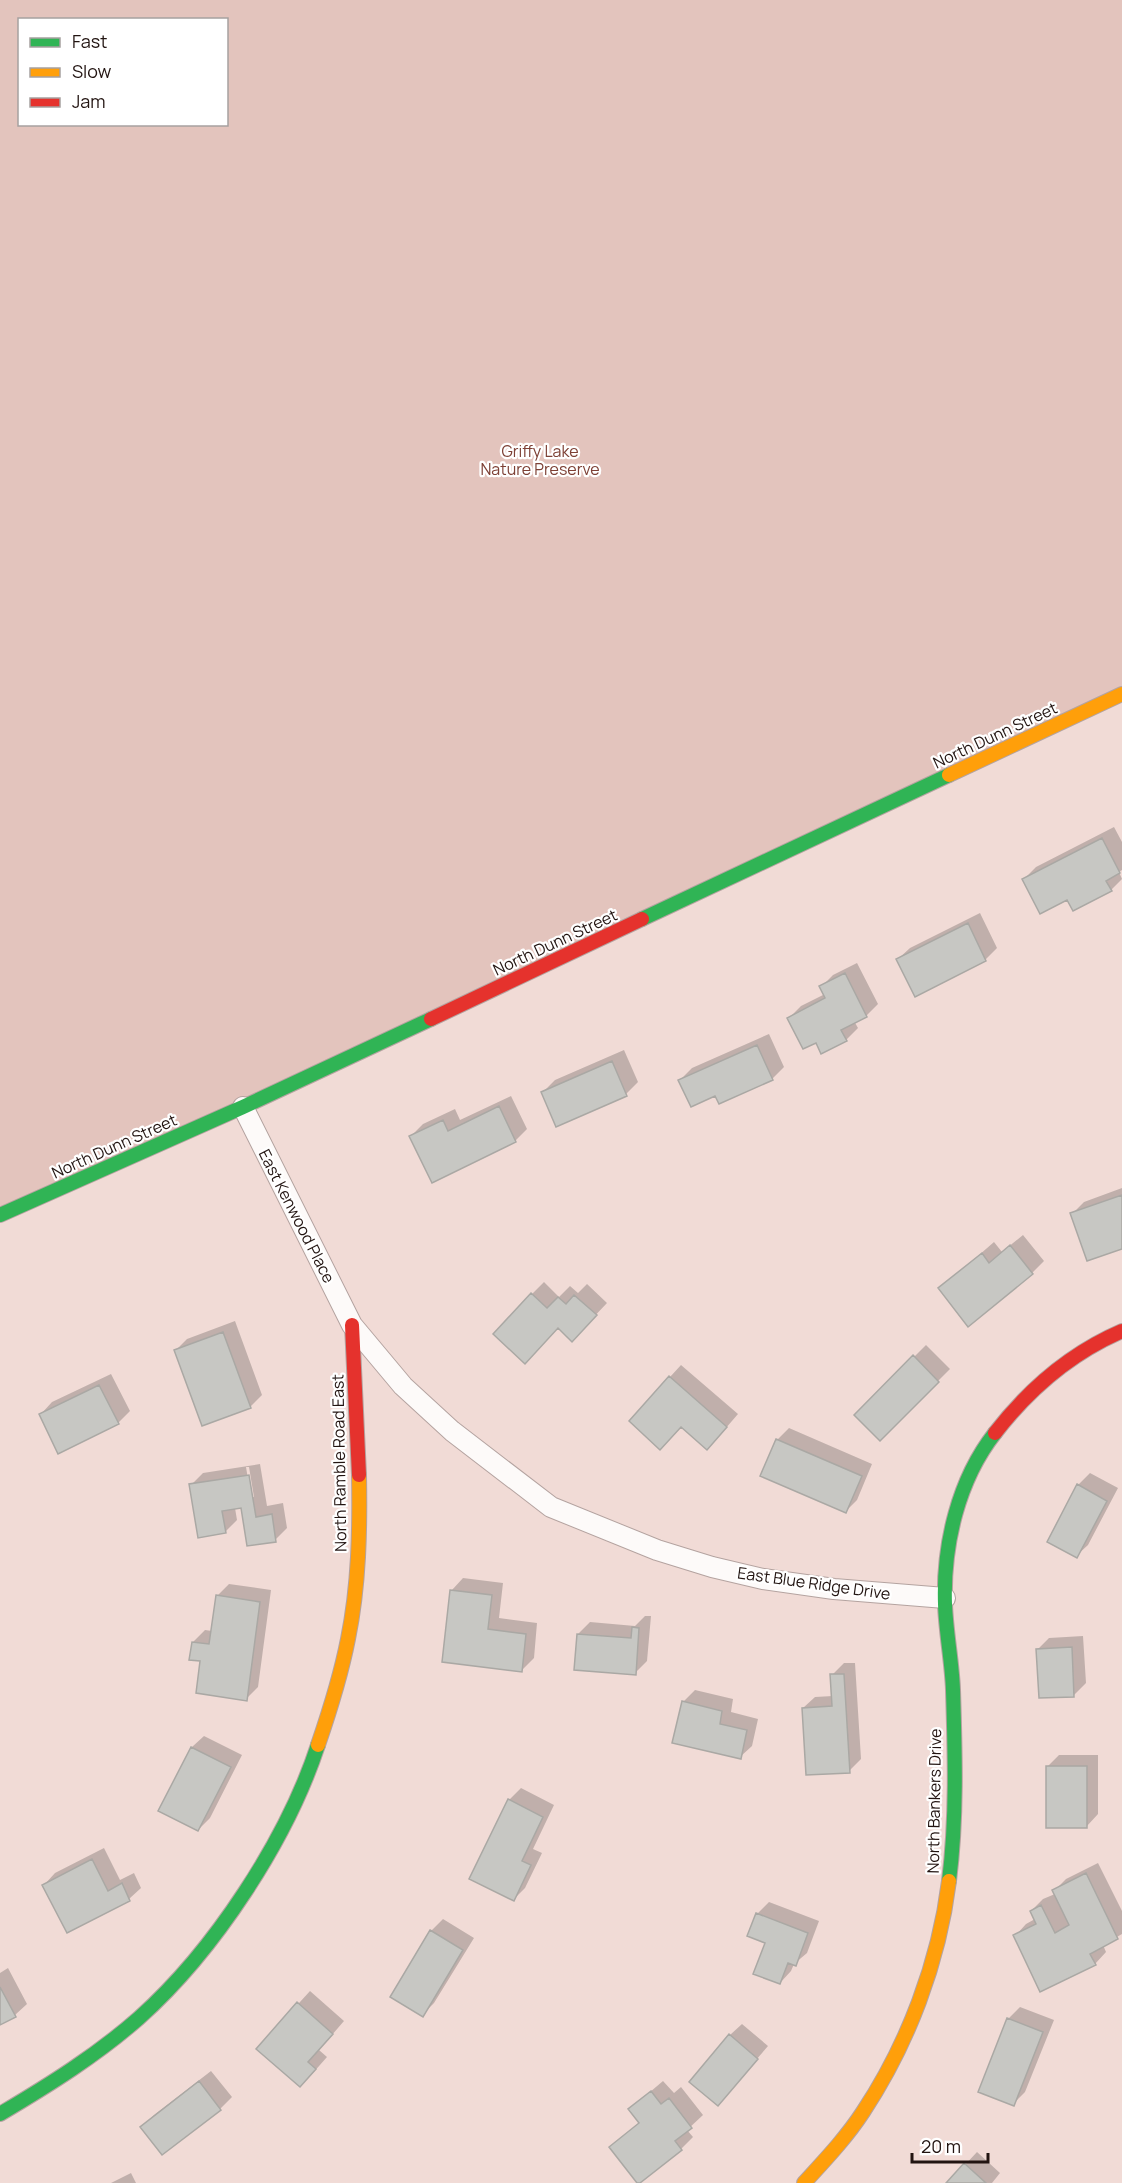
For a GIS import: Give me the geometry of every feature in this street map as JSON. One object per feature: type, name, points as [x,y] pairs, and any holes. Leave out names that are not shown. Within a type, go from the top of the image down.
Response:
[{"type":"street","name":"North Dunn Street","points":[[0,1215],[243,1107],[1122,694]]},
{"type":"street","name":"East Kenwood Place","points":[[243,1107],[352,1325]]},
{"type":"street","name":"East Blue Ridge Drive","points":[[352,1325],[403,1386],[452,1431],[551,1507],[657,1550],[712,1567],[763,1579],[834,1589],[945,1598]]},
{"type":"street","name":"North Ramble Road East","points":[[0,2114],[89,2058],[157,2000],[221,1925],[261,1866],[296,1797],[318,1747],[335,1694],[356,1582],[360,1515],[352,1325]]},
{"type":"street","points":[[945,1598],[946,1564],[951,1531],[960,1494],[976,1460],[996,1430],[1049,1375],[1080,1352],[1122,1330]]},
{"type":"street","name":"North Bankers Drive","points":[[804,2183],[840,2145],[868,2104],[901,2041],[937,1946],[953,1848],[952,1677],[945,1598]]},
{"type":"green space","name":"Griffy Lake Nature Preserve","points":[[0,0],[1122,0],[1122,694],[0,1215]]},
{"type":"building","points":[[1102,838],[1120,873],[1106,881],[1112,891],[1073,911],[1067,900],[1040,914],[1022,879]]},
{"type":"building","points":[[968,923],[986,961],[915,997],[896,959]]},
{"type":"building","points":[[845,973],[867,1017],[841,1030],[847,1041],[821,1054],[816,1043],[803,1049],[787,1018],[825,998],[819,986]]},
{"type":"building","points":[[757,1045],[773,1080],[719,1104],[715,1096],[691,1107],[678,1080]]},
{"type":"building","points":[[612,1061],[627,1096],[556,1127],[541,1092]]},
{"type":"building","points":[[499,1106],[516,1142],[432,1183],[409,1136],[443,1120],[448,1131]]},
{"type":"building","points":[[1122,1195],[1122,1249],[1087,1261],[1070,1213]]},
{"type":"building","points":[[1010,1245],[1033,1274],[968,1327],[938,1288],[982,1253],[989,1263]]},
{"type":"building","points":[[531,1293],[547,1308],[558,1297],[566,1304],[574,1295],[597,1315],[572,1342],[558,1328],[525,1364],[493,1334]]},
{"type":"building","points":[[223,1332],[251,1408],[202,1426],[174,1350]]},
{"type":"building","points":[[913,1355],[939,1382],[880,1441],[854,1415]]},
{"type":"building","points":[[669,1376],[727,1427],[707,1450],[681,1427],[660,1450],[629,1421]]},
{"type":"building","points":[[99,1385],[119,1424],[58,1454],[39,1414]]},
{"type":"building","points":[[776,1439],[862,1476],[846,1513],[760,1476]]},
{"type":"building","points":[[249,1475],[256,1517],[272,1514],[276,1542],[247,1546],[241,1508],[222,1511],[226,1533],[198,1538],[189,1484]]},
{"type":"building","points":[[1077,1484],[1107,1501],[1077,1558],[1047,1542]]},
{"type":"building","points":[[450,1590],[492,1595],[488,1629],[526,1634],[522,1672],[442,1662]]},
{"type":"building","points":[[216,1595],[260,1602],[247,1701],[196,1693],[200,1661],[189,1660],[192,1642],[209,1644]]},
{"type":"building","points":[[632,1627],[639,1628],[636,1675],[574,1670],[577,1634],[631,1638]]},
{"type":"building","points":[[1072,1647],[1074,1697],[1039,1698],[1036,1649]]},
{"type":"building","points":[[830,1674],[844,1674],[850,1773],[806,1775],[802,1708],[832,1706]]},
{"type":"building","points":[[682,1701],[722,1711],[720,1724],[747,1730],[741,1759],[672,1743]]},
{"type":"building","points":[[191,1747],[231,1767],[198,1831],[158,1811]]},
{"type":"building","points":[[1046,1766],[1087,1766],[1087,1828],[1046,1828]]},
{"type":"building","points":[[508,1799],[543,1817],[522,1861],[531,1865],[514,1901],[469,1879]]},
{"type":"building","points":[[92,1859],[108,1891],[122,1883],[130,1901],[67,1933],[42,1885]]},
{"type":"building","points":[[1086,1873],[1118,1939],[1090,1954],[1096,1965],[1040,1992],[1013,1935],[1036,1924],[1030,1911],[1041,1905],[1055,1933],[1069,1925],[1052,1890]]},
{"type":"building","points":[[756,1913],[808,1933],[796,1966],[788,1963],[780,1984],[753,1974],[765,1943],[747,1936]]},
{"type":"building","points":[[430,1930],[463,1950],[423,2017],[390,1997]]},
{"type":"building","points":[[0,1987],[16,2017],[0,2025]]},
{"type":"building","points":[[297,2002],[333,2034],[308,2062],[316,2069],[300,2087],[256,2049]]},
{"type":"building","points":[[1007,2018],[1043,2032],[1014,2106],[978,2092]]},
{"type":"building","points":[[729,2034],[758,2059],[718,2106],[689,2082]]},
{"type":"building","points":[[199,2081],[221,2110],[162,2155],[140,2127]]},
{"type":"building","points":[[651,2091],[661,2104],[669,2098],[692,2128],[675,2141],[682,2150],[637,2183],[609,2147],[639,2123],[628,2109]]},
{"type":"building","points":[[964,2163],[986,2183],[946,2183]]},
{"type":"traffic: fast","points":[[642,919],[949,775]]},
{"type":"traffic: fast","points":[[0,1215],[243,1107],[431,1019]]},
{"type":"traffic: fast","points":[[949,1881],[955,1762],[952,1679],[945,1604],[947,1559],[950,1536],[962,1492],[982,1451],[995,1433]]},
{"type":"traffic: fast","points":[[0,2114],[72,2069],[123,2032],[167,1991],[194,1960],[245,1892],[268,1855],[288,1818],[318,1745]]},
{"type":"traffic: slow","points":[[949,775],[1122,694]]},
{"type":"traffic: slow","points":[[318,1745],[339,1679],[352,1619],[358,1557],[359,1475]]},
{"type":"traffic: slow","points":[[804,2183],[856,2122],[894,2059],[929,1972],[938,1942],[949,1881]]},
{"type":"traffic: jam","points":[[431,1019],[642,919]]},
{"type":"traffic: jam","points":[[352,1325],[359,1475]]},
{"type":"traffic: jam","points":[[995,1433],[1037,1387],[1068,1361],[1122,1331]]}]
